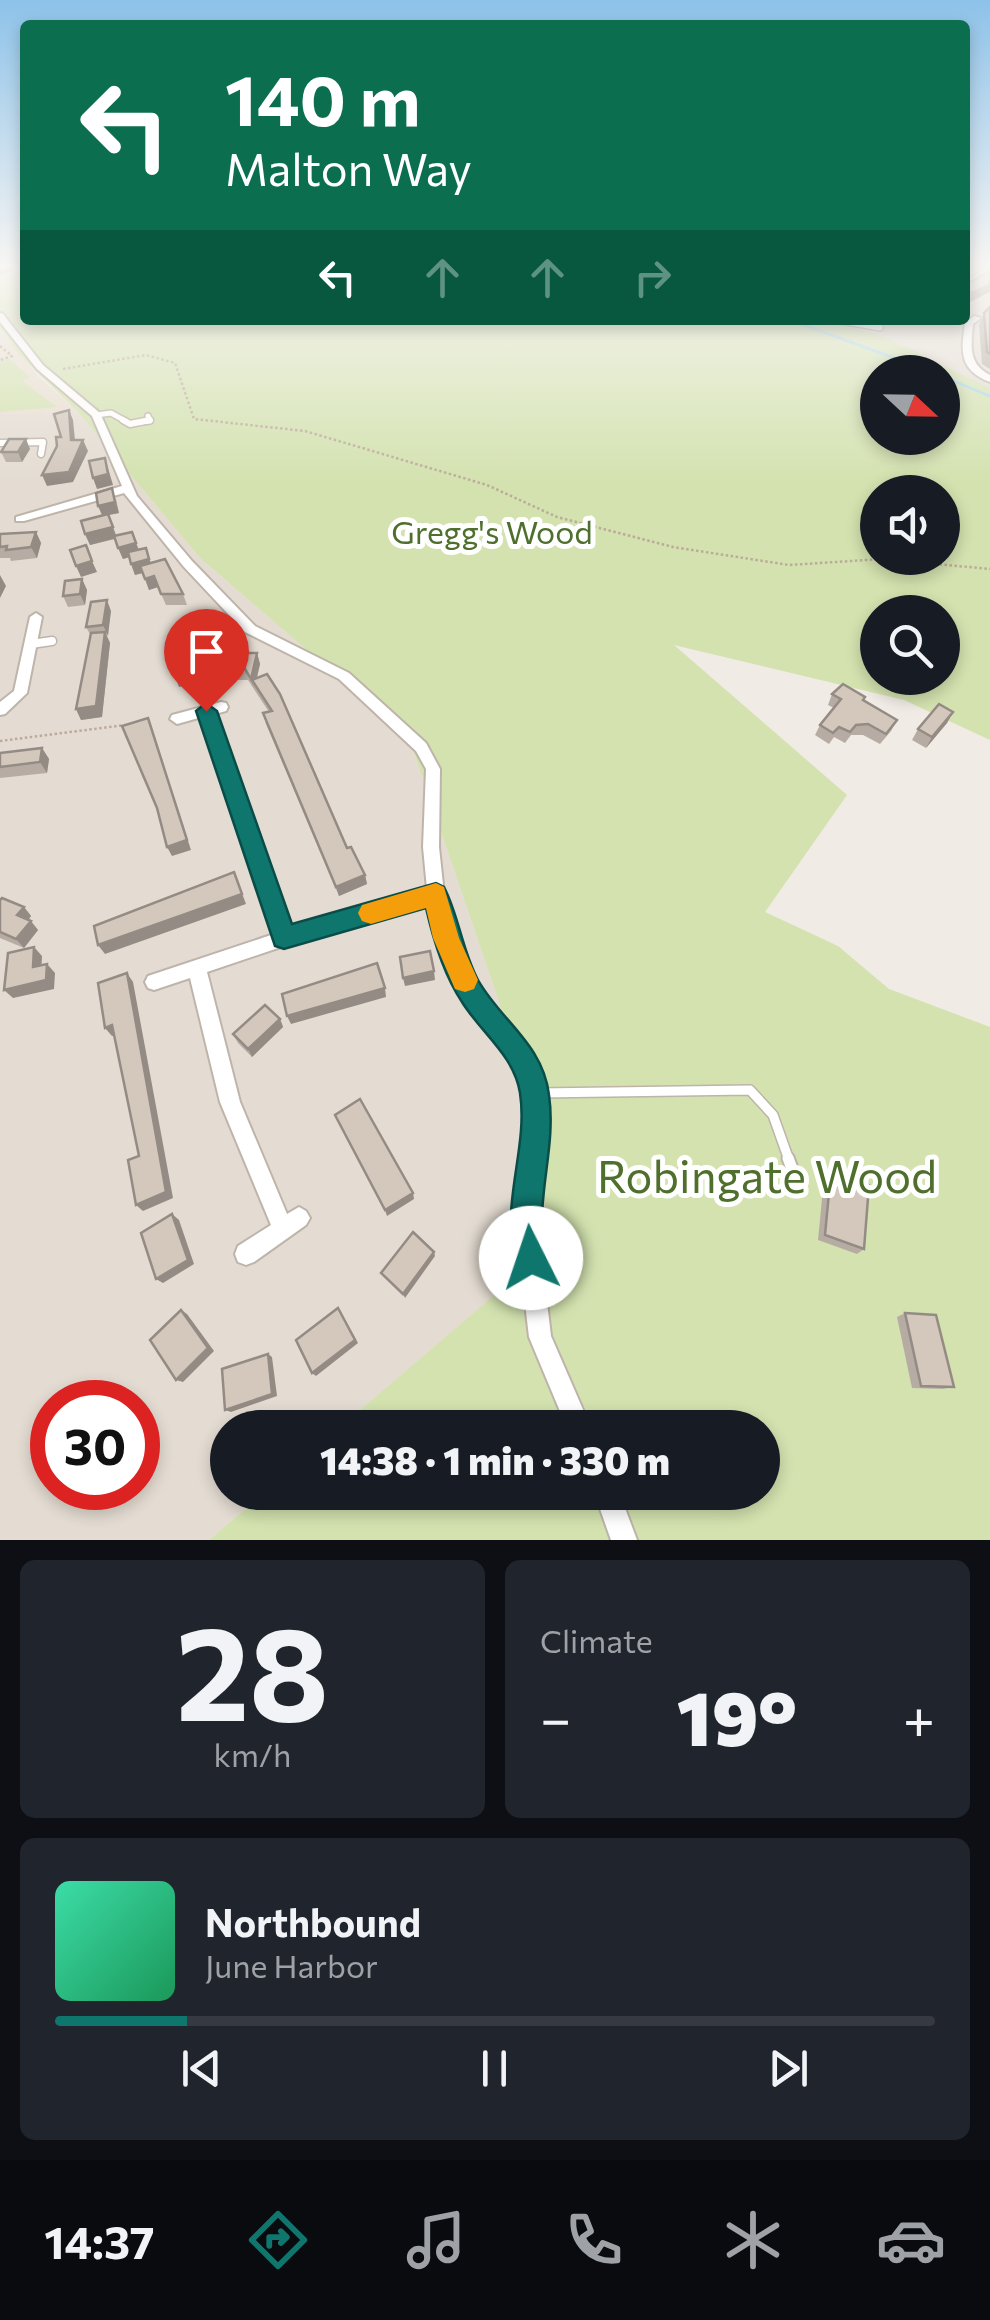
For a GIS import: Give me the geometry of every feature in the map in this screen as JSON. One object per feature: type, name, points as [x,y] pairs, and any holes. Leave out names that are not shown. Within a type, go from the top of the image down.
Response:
[{"type":"street","points":[[20,340],[47,373],[96,415],[128,488],[170,544],[250,629],[344,676],[421,747],[433,769],[431,847],[446,938],[470,992],[522,1056],[534,1092],[536,1153],[526,1218],[540,1337],[570,1410]]},
{"type":"street","points":[[968,340],[967,364],[972,372],[990,379]]},
{"type":"street","points":[[20,519],[128,488]]},
{"type":"street","points":[[16,537],[24,503]]},
{"type":"street","points":[[0,710],[20,692],[36,618]]},
{"type":"street","points":[[176,718],[214,709],[284,938]]},
{"type":"street","points":[[154,982],[284,938],[436,894]]},
{"type":"street","points":[[197,968],[230,1102],[291,1224],[246,1254]]},
{"type":"street","points":[[613,1510],[624,1540]]},
{"type":"lane","points":[[96,415],[111,412],[130,424],[150,422],[148,416]]},
{"type":"lane","points":[[0,443],[36,440],[43,442],[41,454]]},
{"type":"lane","points":[[31,644],[52,641]]},
{"type":"lane","points":[[534,1092],[750,1090],[762,1097],[770,1111],[794,1174]]},
{"type":"path","points":[[0,346],[12,356],[0,360]]},
{"type":"path","points":[[47,373],[146,354],[175,363],[194,419],[305,431],[487,484],[557,517],[673,547],[789,565],[882,559],[990,570]]},
{"type":"path","points":[[0,741],[140,723]]},
{"type":"shaded area","points":[[0,340],[8,340],[39,377],[78,412],[0,414]]},
{"type":"shaded area","points":[[873,340],[990,340],[990,388],[960,376],[960,355],[910,355]]},
{"type":"shaded area","points":[[78,412],[200,558],[409,738],[499,1002],[555,1244],[360,1410],[210,1410],[210,1510],[244,1510],[209,1540],[0,1540],[0,414]]},
{"type":"green space","points":[[8,340],[891,340],[922,355],[860,355],[860,455],[960,455],[960,373],[990,388],[990,740],[904,700],[883,695],[960,695],[960,595],[860,595],[860,689],[674,645],[847,795],[765,912],[838,946],[889,989],[990,1027],[990,1540],[209,1540],[244,1510],[780,1510],[780,1410],[360,1410],[554,1244],[499,1002],[409,738],[200,558],[78,412]]},
{"type":"green space","points":[[8,358],[30,377],[22,381],[57,407],[0,412],[0,361]]},
{"type":"building","points":[[69,410],[71,440],[83,440],[69,472],[42,475],[57,446],[56,437],[61,437],[54,414]]},
{"type":"building","points":[[9,439],[26,439],[18,452],[1,452]]},
{"type":"building","points":[[105,458],[108,474],[93,478],[89,461]]},
{"type":"building","points":[[112,488],[115,502],[98,506],[96,493]]},
{"type":"building","points":[[108,514],[113,527],[85,534],[81,521]]},
{"type":"building","points":[[36,532],[31,547],[0,547],[0,534]]},
{"type":"building","points":[[132,532],[136,543],[118,548],[114,536]]},
{"type":"building","points":[[86,545],[92,561],[76,566],[70,550]]},
{"type":"building","points":[[146,548],[149,559],[131,564],[128,552]]},
{"type":"building","points":[[165,559],[183,594],[161,594],[154,576],[145,579],[140,566]]},
{"type":"building","points":[[82,579],[80,594],[63,596],[65,581]]},
{"type":"building","points":[[107,600],[103,625],[86,627],[91,602]]},
{"type":"building","points":[[105,632],[96,706],[76,709],[91,633]]},
{"type":"building","points":[[235,653],[257,653],[251,679],[245,669],[231,669]]},
{"type":"building","points":[[201,655],[205,668],[175,676],[171,663]]},
{"type":"building","points":[[267,674],[280,694],[347,848],[351,847],[365,875],[336,887],[263,713],[272,711],[252,680]]},
{"type":"building","points":[[843,684],[897,720],[886,734],[868,724],[856,725],[850,732],[839,727],[833,733],[820,725],[841,699],[832,694]]},
{"type":"building","points":[[939,704],[953,712],[932,737],[918,729]]},
{"type":"building","points":[[148,718],[187,840],[167,847],[157,808],[122,726]]},
{"type":"building","points":[[42,748],[40,762],[0,767],[0,753]]},
{"type":"building","points":[[234,872],[242,894],[98,945],[94,926]]},
{"type":"building","points":[[2,898],[24,907],[17,915],[31,921],[16,939],[0,932]]},
{"type":"building","points":[[34,947],[33,967],[47,964],[46,980],[4,990],[8,953]]},
{"type":"building","points":[[430,951],[434,971],[403,978],[400,957]]},
{"type":"building","points":[[377,963],[385,988],[287,1016],[282,994]]},
{"type":"building","points":[[127,973],[166,1192],[136,1205],[128,1160],[139,1156],[112,1025],[105,1028],[98,983]]},
{"type":"building","points":[[265,1005],[280,1019],[248,1049],[233,1034]]},
{"type":"building","points":[[360,1099],[413,1193],[385,1210],[335,1115]]},
{"type":"building","points":[[831,1172],[869,1185],[864,1249],[825,1235]]},
{"type":"building","points":[[172,1214],[188,1260],[156,1279],[141,1233]]},
{"type":"building","points":[[413,1232],[434,1252],[403,1294],[381,1273]]},
{"type":"building","points":[[338,1308],[355,1340],[312,1373],[296,1340]]},
{"type":"building","points":[[181,1310],[208,1348],[176,1380],[150,1340]]},
{"type":"building","points":[[905,1313],[936,1315],[954,1387],[921,1386]]},
{"type":"building","points":[[268,1354],[272,1394],[225,1410],[222,1369]]},
{"type":"waterway","points":[[845,340],[886,355]]},
{"type":"waterway","points":[[960,384],[990,396]]},
{"type":"slow traffic","points":[[371,913],[436,894],[446,938],[465,980]]},
{"type":"route","points":[[206,711],[284,938],[436,894],[446,938],[470,992],[522,1056],[534,1092],[536,1153],[526,1218],[531,1258]]},
{"type":"park label","name":"Gregg's Wood","points":[[492,531]]},
{"type":"park label","name":"Robingate Wood","points":[[767,1174]]}]
